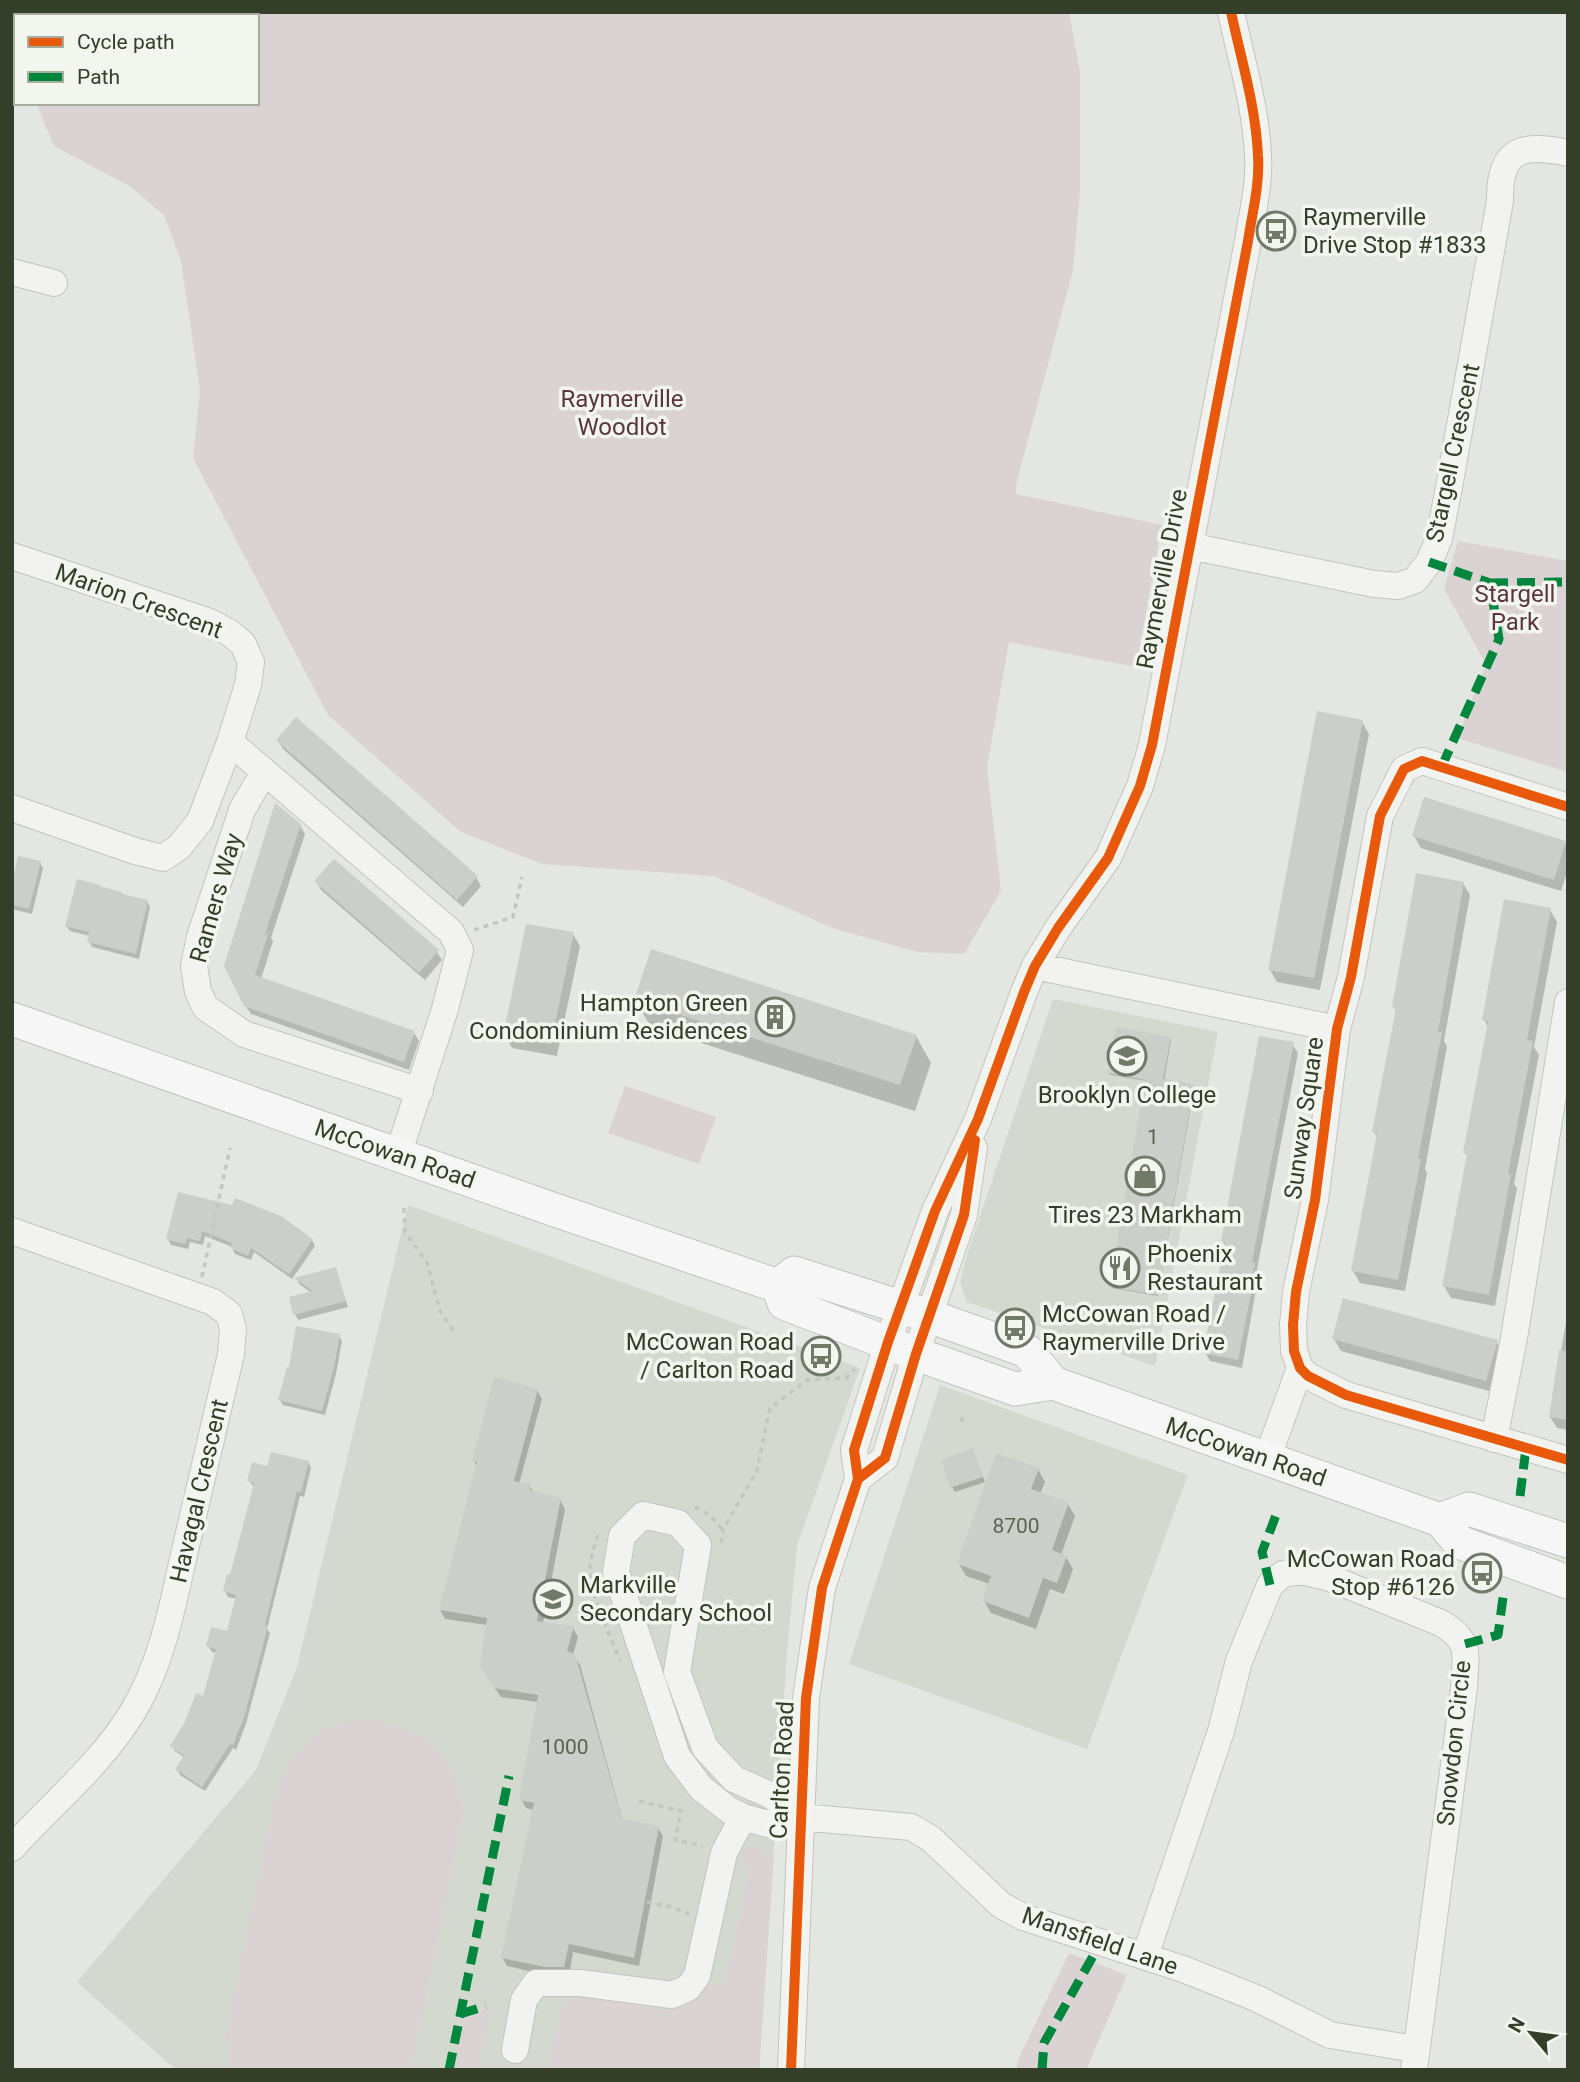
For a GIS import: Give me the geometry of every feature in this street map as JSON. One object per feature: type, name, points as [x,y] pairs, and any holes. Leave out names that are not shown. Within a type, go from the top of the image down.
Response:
[{"type":"main road","name":"McCowan Road","points":[[12,1019],[398,1156],[778,1286],[784,1303],[1015,1389],[1053,1383],[1440,1520],[1459,1542],[1568,1582]]},
{"type":"main road","points":[[778,1286],[793,1273],[1027,1351],[1053,1383]]},
{"type":"main road","points":[[1440,1520],[1469,1509],[1568,1541]]},
{"type":"street","name":"Raymerville Drive","points":[[902,1348],[914,1312],[964,1215],[978,1119],[1035,967],[1058,928],[1108,858],[1140,786],[1152,745],[1248,242],[1259,158],[1254,116],[1231,12]]},
{"type":"street","name":"Stargell Crescent","points":[[1191,545],[1374,584],[1398,586],[1415,580],[1429,562],[1441,526],[1497,215],[1503,168],[1510,156],[1527,149],[1547,148],[1568,153]]},
{"type":"street","points":[[12,272],[54,283]]},
{"type":"street","name":"Marion Crescent","points":[[12,556],[210,622],[243,644],[251,662],[248,685],[230,743],[200,821],[179,848],[163,858],[135,851],[12,808]]},
{"type":"street","points":[[230,743],[451,932],[460,950],[445,1009],[398,1156]]},
{"type":"street","name":"Sunway Square","points":[[1300,1368],[1294,1351],[1296,1292],[1315,1200],[1337,1029],[1351,976],[1380,817],[1391,791],[1404,769],[1422,761],[1568,807]]},
{"type":"street","name":"Ramers Way","points":[[264,772],[242,810],[201,937],[194,966],[198,991],[205,1007],[244,1034],[420,1091]]},
{"type":"street","name":"Sunway Square","points":[[1035,967],[1337,1029]]},
{"type":"street","points":[[1494,1439],[1514,1338],[1568,1002]]},
{"type":"street","name":"Havagal Crescent","points":[[12,1231],[214,1302],[229,1314],[233,1329],[231,1354],[168,1623],[156,1661],[133,1711],[112,1741],[89,1770],[12,1848]]},
{"type":"street","name":"Carlton Road","points":[[791,2070],[806,1698],[822,1588],[858,1479],[885,1458],[902,1348]]},
{"type":"street","points":[[1267,1459],[1300,1368],[1308,1376],[1346,1395],[1568,1460]]},
{"type":"street","points":[[643,1515],[678,1523],[698,1545],[677,1672],[705,1748],[734,1779],[769,1795],[801,1817],[768,1824],[743,1817],[729,1810],[701,1788],[677,1756],[615,1572],[622,1536],[643,1515]]},
{"type":"street","name":"Snowdon Circle","points":[[1145,1956],[1221,1731],[1240,1661],[1270,1585],[1283,1574],[1301,1571],[1327,1577],[1441,1623],[1455,1632],[1465,1644],[1464,1688],[1415,2059]]},
{"type":"street","points":[[515,2050],[524,2000],[537,1983],[580,1983],[672,1995],[688,1988],[697,1976],[724,1853],[743,1817]]},
{"type":"street","name":"Mansfield Lane","points":[[801,1817],[911,1827],[930,1838],[1001,1905],[1023,1917],[1182,1969],[1255,1998],[1330,2035],[1415,2059]]},
{"type":"path","points":[[456,942],[469,932],[513,917],[522,877]]},
{"type":"path","points":[[198,1296],[230,1148]]},
{"type":"path","points":[[404,1208],[405,1232],[427,1263],[440,1311],[456,1335]]},
{"type":"path","points":[[721,1543],[723,1530],[757,1470],[770,1408],[807,1380],[846,1378],[860,1364]]},
{"type":"path","points":[[961,1417],[963,1423]]},
{"type":"path","points":[[639,1801],[681,1811],[675,1840],[724,1853]]},
{"type":"path","points":[[647,1902],[710,1919]]},
{"type":"shaded area","points":[[1053,999],[1218,1032],[1155,1366],[967,1302],[960,1282]]},
{"type":"shaded area","name":"Markville Secondary School","points":[[408,1205],[860,1368],[797,1546],[787,1652],[759,2070],[176,2070],[77,1982],[256,1770],[297,1667]]},
{"type":"shaded area","points":[[940,1385],[1188,1475],[1087,1749],[849,1664]]},
{"type":"green space","name":"Raymerville Woodlot","points":[[1069,12],[1080,72],[1080,191],[1073,270],[1016,485],[1016,494],[1162,525],[1136,667],[1009,642],[987,767],[1001,891],[964,954],[918,952],[835,929],[714,876],[542,864],[461,832],[328,715],[193,458],[200,391],[181,261],[164,215],[131,187],[54,146],[37,105],[259,105],[259,14],[15,14]]},
{"type":"green space","name":"Stargell Park","points":[[1458,541],[1568,561],[1568,772],[1457,738],[1486,664],[1444,589]]},
{"type":"green space","points":[[625,1086],[716,1117],[699,1164],[608,1133]]},
{"type":"green space","points":[[365,1718],[399,1727],[427,1739],[446,1762],[460,1787],[463,1814],[411,2070],[229,2070],[226,2035],[275,1797],[291,1759],[323,1729]]},
{"type":"green space","points":[[748,1848],[758,1848],[774,1855],[759,2070],[548,2070],[561,2008],[573,1996],[583,1994],[648,2008],[674,2009],[690,2003],[705,1983],[715,1986],[726,1981],[750,1867],[738,1864],[740,1855]]},
{"type":"green space","points":[[1069,1953],[1127,1975],[1086,2070],[1016,2070],[1018,2060]]},
{"type":"green space","points":[[490,2007],[477,2068],[481,2070],[453,2070],[464,2017]]},
{"type":"building","points":[[1317,711],[1363,720],[1314,978],[1268,970]]},
{"type":"building","points":[[296,717],[478,876],[457,900],[276,740]]},
{"type":"building","points":[[1424,797],[1566,841],[1554,880],[1412,836]]},
{"type":"building","points":[[275,803],[301,824],[264,937],[269,931],[255,975],[415,1031],[404,1062],[244,1006],[224,966]]},
{"type":"building","points":[[18,856],[41,861],[29,909],[12,905],[12,882]]},
{"type":"building","points":[[334,859],[439,950],[419,973],[314,881]]},
{"type":"building","points":[[1416,873],[1464,882],[1438,1032],[1442,1032],[1418,1159],[1421,1159],[1398,1280],[1351,1271],[1377,1133],[1372,1132],[1396,1008],[1392,1007]]},
{"type":"building","points":[[77,879],[148,900],[136,954],[87,942],[89,932],[65,926]]},
{"type":"building","points":[[1504,899],[1551,908],[1527,1040],[1533,1041],[1489,1295],[1442,1286],[1467,1154],[1463,1153],[1488,1021],[1482,1020]]},
{"type":"building","points":[[526,924],[574,932],[551,1044],[503,1036]]},
{"type":"building","name":"Hampton Green Condominium Residences","points":[[651,949],[917,1035],[900,1085],[634,1000]]},
{"type":"building","points":[[1116,1027],[1171,1037],[1163,1079],[1194,1084],[1158,1295],[1109,1287],[1145,1080],[1108,1073]]},
{"type":"building","points":[[1259,1036],[1294,1042],[1252,1262],[1255,1263],[1255,1273],[1238,1360],[1203,1353],[1225,1242],[1221,1241]]},
{"type":"building","points":[[178,1192],[232,1205],[235,1198],[281,1216],[313,1239],[289,1274],[251,1248],[248,1256],[230,1248],[232,1243],[202,1231],[200,1241],[187,1238],[185,1244],[166,1239]]},
{"type":"building","points":[[336,1267],[346,1301],[293,1315],[289,1297],[312,1291],[294,1278]]},
{"type":"building","points":[[1343,1298],[1498,1340],[1486,1381],[1332,1339]]},
{"type":"building","points":[[296,1326],[340,1334],[322,1411],[278,1400],[289,1367]]},
{"type":"building","points":[[1559,1350],[1568,1351],[1568,1420],[1549,1417]]},
{"type":"building","name":"Markville Secondary School","points":[[494,1377],[538,1389],[514,1481],[531,1484],[530,1490],[561,1498],[537,1621],[574,1626],[567,1651],[575,1654],[622,1819],[659,1826],[634,1958],[569,1944],[564,1967],[545,1967],[501,1958],[534,1803],[519,1800],[538,1695],[494,1688],[480,1667],[487,1618],[439,1610],[477,1462],[472,1461]]},
{"type":"building","points":[[973,1448],[983,1477],[950,1488],[941,1460]]},
{"type":"building","points":[[271,1452],[309,1461],[301,1492],[297,1491],[265,1625],[268,1626],[244,1717],[233,1745],[230,1744],[202,1787],[175,1769],[184,1756],[170,1746],[185,1722],[196,1693],[203,1696],[216,1649],[206,1646],[211,1627],[227,1631],[236,1595],[223,1591],[227,1574],[230,1575],[254,1483],[247,1481],[252,1462],[267,1466]]},
{"type":"building","points":[[996,1453],[1039,1468],[1031,1489],[1069,1502],[1052,1550],[1067,1556],[1057,1583],[1043,1578],[1029,1618],[982,1601],[991,1576],[957,1564]]},
{"type":"marked path","points":[[1429,562],[1490,583],[1499,639],[1442,766]]},
{"type":"marked path","points":[[1490,583],[1568,582]]},
{"type":"marked path","points":[[1520,1496],[1526,1448]]},
{"type":"marked path","points":[[1270,1585],[1262,1552],[1278,1510]]},
{"type":"marked path","points":[[1465,1644],[1498,1635],[1504,1590]]},
{"type":"marked path","points":[[449,2070],[509,1776]]},
{"type":"marked path","points":[[1042,2070],[1044,2043],[1101,1942]]},
{"type":"marked path","points":[[460,2014],[486,2006]]},
{"type":"cycle path","points":[[791,2070],[806,1698],[822,1588],[858,1479],[854,1450],[888,1342],[935,1211],[978,1119],[1024,992],[1035,966],[1058,928],[1108,858],[1140,786],[1152,745],[1257,188],[1258,156],[1254,119],[1231,12]]},
{"type":"cycle path","points":[[1568,807],[1422,761],[1404,769],[1380,816],[1351,977],[1337,1029],[1315,1200],[1296,1292],[1293,1325],[1294,1351],[1300,1368],[1308,1376],[1346,1395],[1568,1460]]},
{"type":"cycle path","points":[[858,1479],[885,1458],[916,1354],[964,1215],[975,1140]]},
{"type":"place","name":"Raymerville Drive Stop #1833","points":[[1276,231]]},
{"type":"place","name":"Hampton Green Condominium Residences","points":[[775,1017]]},
{"type":"place","name":"Brooklyn College","points":[[1127,1056]]},
{"type":"place","name":"Tires 23 Markham","points":[[1145,1176]]},
{"type":"place","name":"Phoenix Restaurant","points":[[1120,1268]]},
{"type":"place","name":"McCowan Road / Raymerville Drive","points":[[1015,1328]]},
{"type":"place","name":"McCowan Road / Carlton Road","points":[[821,1356]]},
{"type":"place","name":"McCowan Road Stop #6126","points":[[1482,1573]]},
{"type":"place","name":"Markville Secondary School","points":[[553,1599]]}]
